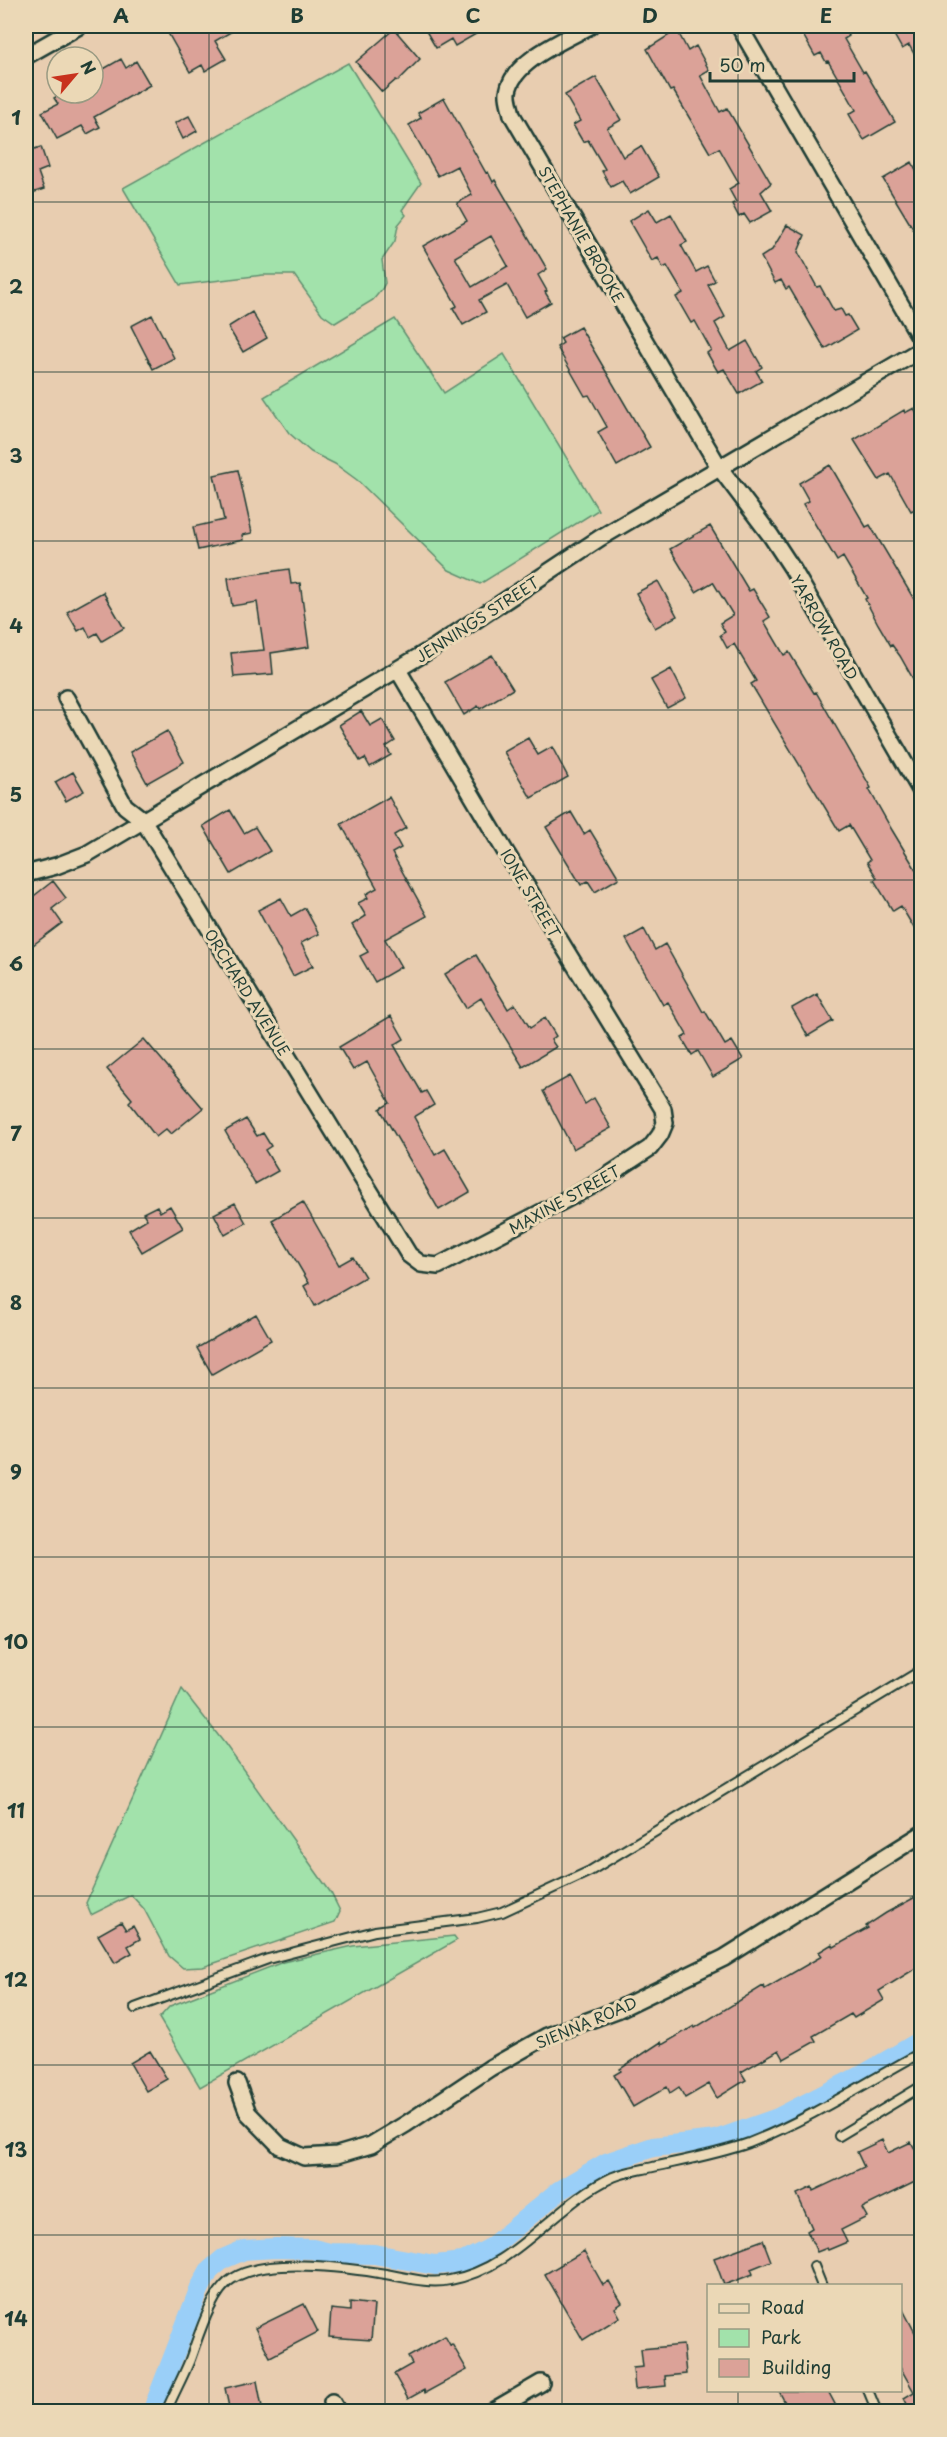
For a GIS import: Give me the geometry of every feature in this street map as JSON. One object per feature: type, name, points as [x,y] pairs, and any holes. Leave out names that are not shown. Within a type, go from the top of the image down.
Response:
[{"type":"street","points":[[26,56],[79,26]]},
{"type":"street","name":"STEPHANIE BROOKE","points":[[590,26],[520,68],[508,92],[513,115],[719,467]]},
{"type":"street","points":[[739,26],[921,341]]},
{"type":"street","name":"JENNINGS STREET","points":[[26,874],[87,854],[398,670],[600,538],[921,349]]},
{"type":"street","name":"YARROW ROAD","points":[[719,467],[792,568],[921,793]]},
{"type":"street","name":"IONE STREET","points":[[398,670],[665,1115]]},
{"type":"street","name":"ORCHARD AVENUE","points":[[66,698],[125,806],[143,820],[409,1255],[424,1265],[444,1264]]},
{"type":"street","name":"MAXINE STREET","points":[[444,1264],[592,1186],[642,1154],[656,1141],[663,1129],[665,1115]]},
{"type":"street","name":"SIENNA ROAD","points":[[237,2083],[248,2113],[280,2146],[304,2157],[337,2155],[371,2145],[490,2068],[547,2036],[617,2010],[724,1958],[921,1834]]},
{"type":"street","points":[[491,2412],[541,2383]]},
{"type":"lane","points":[[135,2008],[268,1959],[375,1931],[477,1918],[502,1912],[590,1871],[921,1670]]},
{"type":"lane","points":[[166,2412],[188,2365],[211,2306],[230,2280],[243,2272],[263,2267],[295,2265],[379,2273],[407,2279],[448,2281],[477,2273],[498,2263],[579,2198],[616,2176],[724,2151],[750,2142],[873,2081],[921,2052]]},
{"type":"lane","points":[[839,2136],[921,2086]]},
{"type":"lane","points":[[814,2266],[821,2284]]},
{"type":"lane","points":[[868,2392],[877,2412]]},
{"type":"green space","points":[[348,63],[421,183],[402,210],[406,215],[398,225],[395,241],[382,260],[385,283],[382,289],[373,300],[335,323],[322,314],[294,275],[263,275],[180,285],[123,188]]},
{"type":"green space","points":[[395,319],[444,393],[504,354],[598,510],[480,584],[449,570],[357,480],[335,464],[311,452],[289,433],[264,397]]},
{"type":"green space","points":[[182,1689],[225,1744],[331,1893],[340,1911],[335,1922],[203,1967],[183,1968],[169,1956],[144,1909],[131,1895],[91,1915],[86,1903]]},
{"type":"green space","points":[[454,1936],[457,1940],[200,2087],[159,2018],[170,2006],[283,1962],[353,1946]]},
{"type":"building","points":[[164,26],[241,26],[215,41],[226,59],[205,71],[202,65],[190,72]]},
{"type":"building","points":[[423,26],[490,26],[455,46],[451,39],[436,48]]},
{"type":"building","points":[[798,26],[843,26],[849,36],[844,39],[895,122],[864,140],[849,114],[856,110],[828,61],[826,62],[821,53],[815,56]]},
{"type":"building","points":[[889,26],[921,26],[921,66],[909,45],[902,49]]},
{"type":"building","points":[[394,29],[420,59],[398,81],[396,80],[382,92],[356,62]]},
{"type":"building","points":[[677,30],[688,51],[696,46],[709,70],[700,75],[720,112],[727,108],[771,183],[761,192],[772,211],[750,223],[744,214],[739,217],[732,204],[736,202],[729,189],[739,183],[719,148],[710,153],[673,90],[670,91],[647,49]]},
{"type":"building","points":[[121,59],[126,68],[136,61],[150,85],[94,117],[100,127],[87,134],[82,126],[57,139],[42,112],[56,105],[105,105],[105,68]]},
{"type":"building","points":[[596,77],[621,120],[607,128],[623,157],[641,146],[659,177],[630,194],[622,181],[611,187],[602,171],[605,169],[588,140],[583,142],[573,125],[580,121],[565,95]]},
{"type":"building","points":[[444,98],[486,173],[488,172],[493,182],[495,180],[547,269],[538,275],[551,302],[525,317],[507,285],[479,300],[486,312],[463,325],[453,308],[457,306],[423,246],[467,221],[457,203],[472,195],[457,166],[438,176],[409,125],[421,118],[418,113]],"holes":[[[491,236],[508,266],[472,287],[455,257]]]},
{"type":"building","points":[[189,116],[197,131],[183,139],[175,123]]},
{"type":"building","points":[[29,142],[31,150],[41,147],[48,168],[38,172],[44,189],[26,195],[26,143]]},
{"type":"building","points":[[912,162],[921,180],[921,242],[883,179]]},
{"type":"building","points":[[649,209],[657,222],[671,214],[687,242],[681,245],[696,272],[707,266],[715,281],[708,285],[725,317],[715,323],[730,351],[747,341],[762,367],[756,371],[762,381],[739,394],[724,369],[718,372],[707,353],[711,350],[695,321],[691,323],[676,297],[683,293],[667,266],[663,268],[658,258],[652,261],[629,221]]},
{"type":"building","points":[[787,225],[805,235],[798,252],[817,287],[820,286],[834,311],[841,309],[845,316],[848,315],[857,330],[825,349],[789,287],[786,289],[781,280],[775,283],[761,257],[772,250]]},
{"type":"building","points":[[252,312],[267,338],[243,352],[228,327]]},
{"type":"building","points":[[152,315],[174,358],[153,369],[131,326]]},
{"type":"building","points":[[580,327],[650,447],[617,466],[598,432],[607,427],[589,395],[585,396],[557,347],[563,343],[560,338]]},
{"type":"building","points":[[914,408],[921,421],[921,506],[911,511],[890,474],[879,480],[854,440],[904,410],[905,413]]},
{"type":"building","points":[[830,465],[866,527],[870,525],[921,611],[921,693],[878,624],[865,599],[867,598],[843,557],[837,561],[803,504],[809,501],[799,483]]},
{"type":"building","points":[[238,470],[252,533],[242,535],[243,540],[198,550],[193,527],[224,520],[214,475]]},
{"type":"building","points":[[710,526],[749,591],[753,589],[770,617],[764,621],[784,655],[789,652],[814,693],[816,692],[921,878],[921,940],[901,906],[893,911],[874,880],[877,878],[867,862],[870,860],[849,825],[839,831],[751,684],[756,681],[734,644],[727,648],[720,635],[725,632],[720,623],[733,615],[713,582],[696,592],[670,549]]},
{"type":"building","points":[[289,569],[291,584],[300,583],[309,647],[271,653],[273,674],[234,677],[231,653],[264,650],[257,602],[232,606],[228,578]]},
{"type":"building","points":[[658,581],[677,616],[655,628],[636,593]]},
{"type":"building","points":[[103,592],[124,628],[102,641],[97,633],[90,637],[85,627],[78,631],[67,612]]},
{"type":"building","points":[[492,655],[513,689],[480,709],[478,706],[464,715],[445,682]]},
{"type":"building","points":[[671,669],[686,698],[667,708],[651,680]]},
{"type":"building","points":[[361,711],[370,726],[382,719],[395,741],[386,747],[391,755],[370,767],[365,758],[360,761],[339,725]]},
{"type":"building","points":[[167,731],[184,762],[147,783],[130,752]]},
{"type":"building","points":[[528,738],[538,755],[552,747],[568,777],[531,798],[504,752]]},
{"type":"building","points":[[73,772],[84,791],[66,801],[55,782]]},
{"type":"building","points":[[389,797],[406,828],[394,835],[401,848],[392,853],[427,916],[385,939],[401,967],[375,982],[360,956],[368,952],[352,925],[366,916],[358,903],[368,898],[366,894],[377,888],[341,824]]},
{"type":"building","points":[[230,810],[244,833],[255,827],[270,851],[231,874],[203,826]]},
{"type":"building","points":[[571,812],[584,834],[590,830],[619,878],[595,892],[588,881],[581,885],[546,827]]},
{"type":"building","points":[[53,881],[66,898],[52,909],[62,923],[33,945],[26,935],[26,902]]},
{"type":"building","points":[[281,898],[291,916],[305,908],[319,934],[301,943],[313,966],[293,976],[258,910]]},
{"type":"building","points":[[644,929],[655,950],[665,944],[703,1012],[705,1011],[725,1045],[732,1041],[743,1059],[713,1077],[698,1051],[692,1055],[682,1038],[687,1035],[668,1002],[663,1005],[626,939]]},
{"type":"building","points":[[476,955],[508,1009],[515,1004],[530,1028],[545,1018],[556,1036],[551,1040],[556,1047],[523,1067],[481,998],[466,1008],[445,974]]},
{"type":"building","points":[[817,994],[833,1021],[808,1036],[792,1008]]},
{"type":"building","points":[[391,1016],[404,1039],[394,1045],[422,1093],[426,1091],[434,1105],[414,1117],[435,1155],[445,1149],[470,1192],[439,1210],[380,1109],[390,1103],[367,1062],[353,1070],[339,1047]]},
{"type":"building","points":[[144,1039],[203,1108],[171,1134],[166,1129],[156,1137],[129,1102],[132,1099],[107,1069]]},
{"type":"building","points":[[570,1076],[585,1104],[594,1098],[611,1128],[573,1149],[543,1091]]},
{"type":"building","points":[[246,1119],[257,1136],[263,1133],[271,1146],[265,1150],[278,1171],[255,1184],[225,1131]]},
{"type":"building","points":[[303,1202],[339,1265],[353,1257],[365,1277],[315,1306],[304,1286],[309,1283],[272,1220]]},
{"type":"building","points":[[235,1203],[246,1223],[225,1235],[214,1214]]},
{"type":"building","points":[[157,1206],[160,1212],[170,1206],[183,1228],[142,1252],[129,1230],[147,1219],[143,1213]]},
{"type":"building","points":[[256,1314],[271,1340],[212,1374],[197,1348]]},
{"type":"building","points":[[921,1894],[921,1965],[879,1991],[884,2000],[854,2018],[851,2014],[813,2036],[816,2041],[784,2059],[779,2050],[741,2072],[746,2080],[717,2098],[709,2084],[685,2098],[679,2087],[670,2093],[667,2087],[633,2107],[614,2075],[621,2071],[620,2069],[661,2042],[662,2045],[694,2026],[695,2028],[763,1986],[765,1989],[822,1956],[819,1952],[832,1944],[834,1947],[868,1928],[866,1926],[886,1913]]},
{"type":"building","points":[[121,1922],[126,1930],[133,1926],[140,1939],[128,1946],[132,1953],[115,1963],[98,1935]]},
{"type":"building","points":[[150,2051],[167,2079],[146,2091],[130,2063]]},
{"type":"building","points":[[882,2140],[888,2153],[911,2142],[921,2160],[921,2179],[862,2208],[867,2217],[841,2230],[847,2242],[817,2252],[807,2231],[812,2228],[797,2194],[812,2187],[813,2191],[864,2167],[857,2152]]},
{"type":"building","points":[[763,2240],[771,2261],[751,2269],[753,2274],[724,2284],[714,2258]]},
{"type":"building","points":[[584,2251],[603,2285],[609,2281],[622,2303],[615,2308],[620,2317],[583,2340],[545,2274]]},
{"type":"building","points":[[350,2302],[374,2305],[371,2340],[329,2337],[331,2309],[350,2311]]},
{"type":"building","points":[[304,2304],[318,2332],[270,2357],[255,2328]]},
{"type":"building","points":[[902,2308],[921,2344],[921,2412],[911,2412],[904,2398],[914,2392],[902,2371]]},
{"type":"building","points":[[445,2336],[467,2370],[425,2393],[424,2390],[408,2399],[394,2374],[412,2364],[408,2357]]},
{"type":"building","points":[[683,2345],[686,2374],[665,2376],[666,2386],[635,2389],[633,2368],[643,2367],[641,2349]]},
{"type":"building","points":[[257,2381],[263,2412],[230,2412],[225,2388]]},
{"type":"building","points":[[780,2392],[829,2392],[836,2406],[826,2412],[790,2412]]},
{"type":"waterway","points":[[152,2412],[199,2290],[209,2271],[223,2259],[244,2250],[276,2248],[374,2254],[435,2265],[463,2262],[489,2249],[560,2190],[606,2163],[653,2147],[716,2140],[778,2118],[866,2073],[922,2040]]}]
